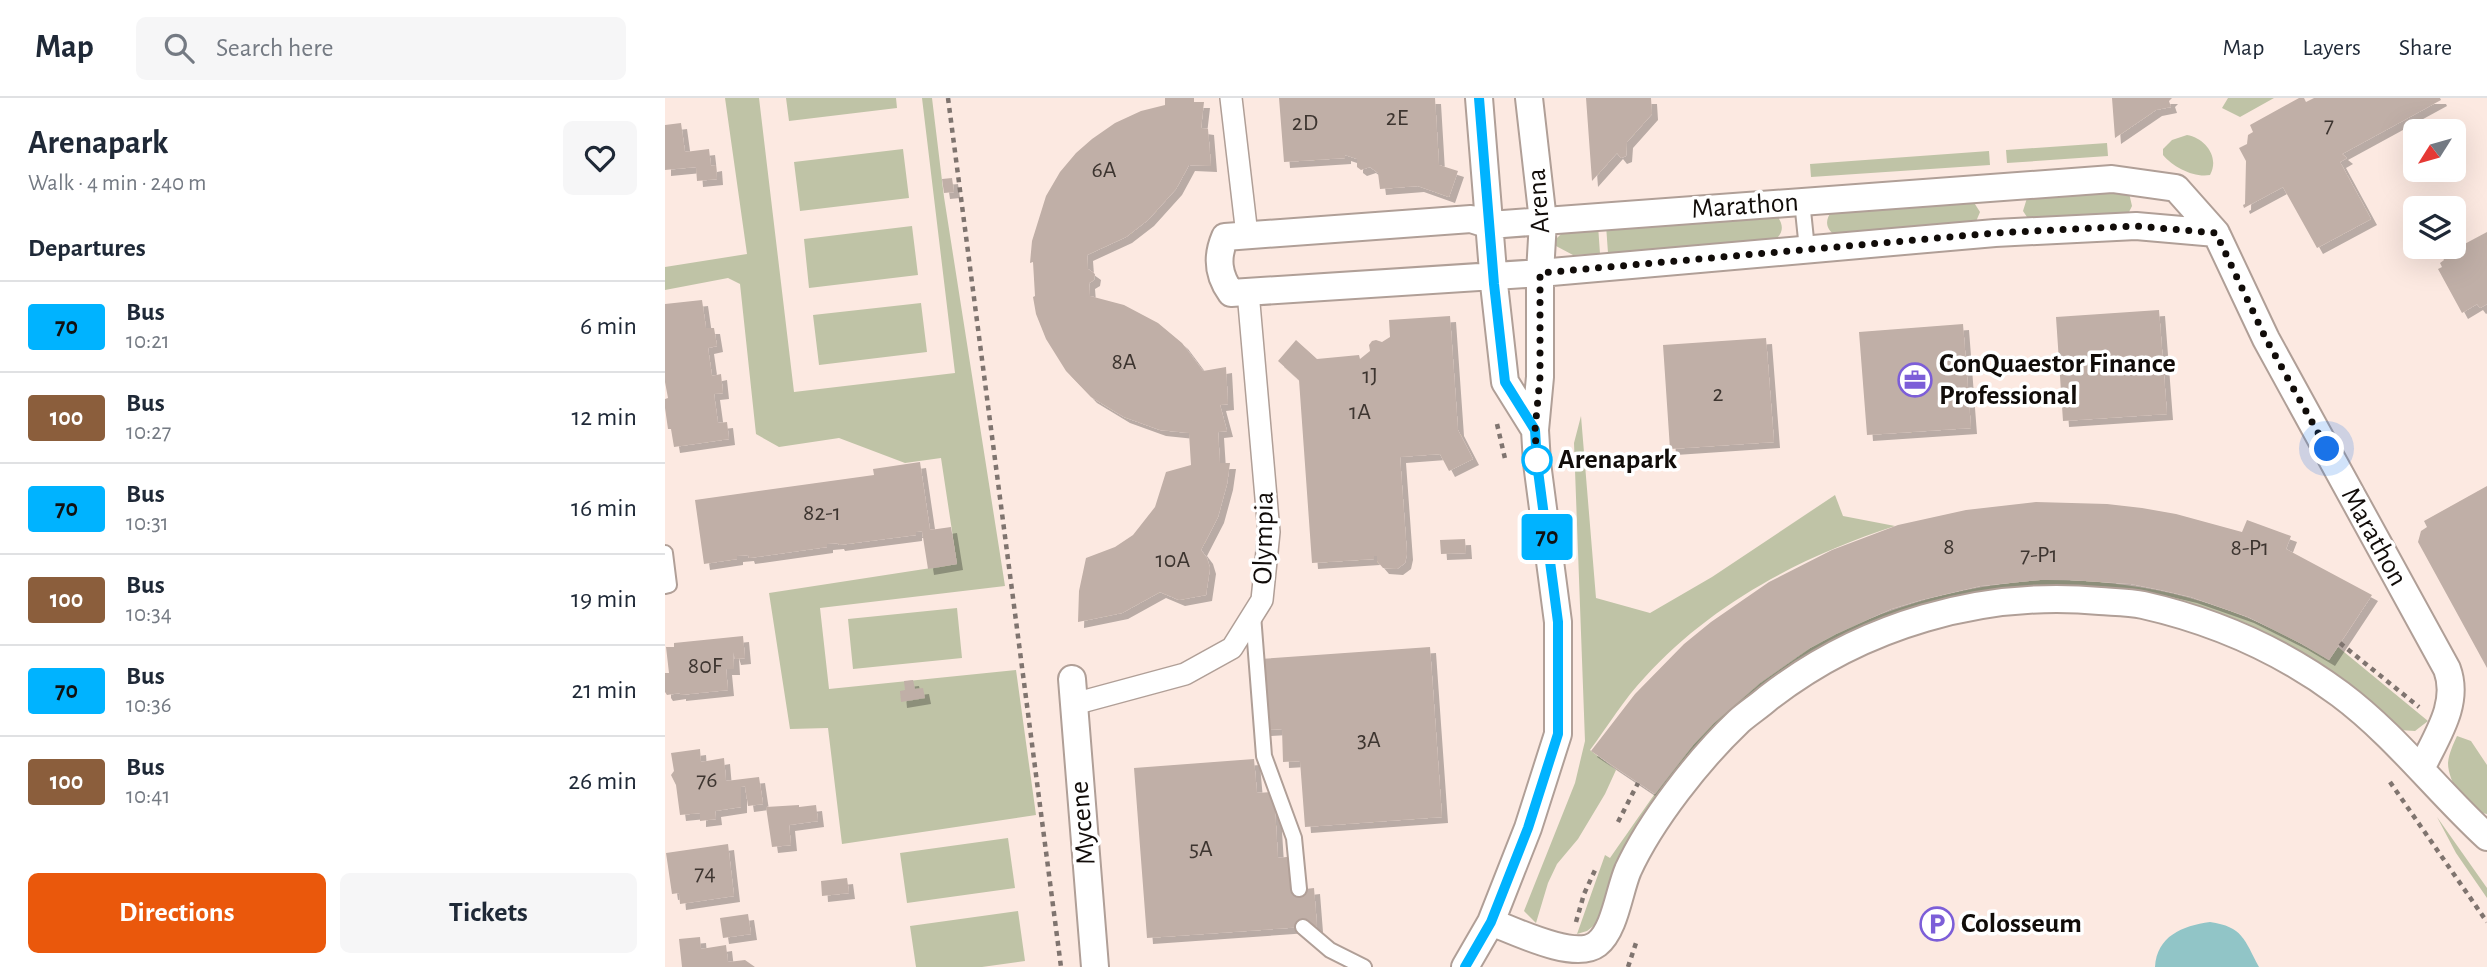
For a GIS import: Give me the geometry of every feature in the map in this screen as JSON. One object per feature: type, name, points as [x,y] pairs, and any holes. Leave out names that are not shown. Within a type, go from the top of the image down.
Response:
[{"type":"street","points":[[1231,98],[1247,236]]},
{"type":"street","name":"Arena","points":[[1479,98],[1493,276],[1505,382],[1535,430]]},
{"type":"street","name":"Arena","points":[[1465,967],[1491,922],[1528,828],[1558,734],[1558,622],[1535,430],[1540,377],[1543,221],[1529,98]]},
{"type":"street","name":"Marathon","points":[[1490,225],[2112,178],[2176,188],[2216,233],[2266,339],[2447,668],[2452,693],[2449,708],[2421,769]]},
{"type":"street","points":[[1995,233],[2000,187]]},
{"type":"street","points":[[1490,225],[1471,219],[1225,237],[1218,253],[1223,281],[1231,293],[1493,276]]},
{"type":"street","name":"Marathon","points":[[1493,276],[1995,233],[2136,226],[2216,233]]},
{"type":"street","name":"Olympia","points":[[1073,692],[1185,674],[1232,648],[1262,600],[1269,532],[1248,292]]},
{"type":"street","points":[[1491,922],[1541,941],[1583,951],[1596,945],[1605,935],[1628,871],[1683,784],[1739,720],[1792,680],[1842,650],[1879,633],[1927,617],[1994,603],[2060,597],[2141,604],[2217,626],[2280,655],[2341,695],[2391,738],[2453,806],[2487,837]]},
{"type":"street","name":"Mycene","points":[[1073,692],[1095,967]]},
{"type":"lane","points":[[1802,201],[1807,249]]},
{"type":"lane","points":[[665,554],[669,586],[665,586]]},
{"type":"lane","points":[[1253,615],[1264,755],[1294,838],[1299,889]]},
{"type":"lane","points":[[1303,927],[1330,950],[1364,967]]},
{"type":"path","points":[[948,98],[1061,967]]},
{"type":"path","points":[[1496,419],[1508,470]]},
{"type":"path","points":[[2340,643],[2441,725]]},
{"type":"path","points":[[2390,781],[2487,922]]},
{"type":"path","points":[[1628,967],[1638,936]]},
{"type":"green space","points":[[725,98],[759,98],[794,392],[955,373],[922,98],[932,98],[944,197],[1005,586],[820,608],[829,689],[1016,670],[1036,815],[842,844],[828,728],[790,729],[769,593],[957,564],[941,458],[905,463],[839,438],[779,447],[756,434],[740,284],[728,278],[665,290],[665,267],[747,254]]},
{"type":"green space","points":[[786,98],[896,98],[897,108],[789,121]]},
{"type":"green space","points":[[2228,98],[2274,98],[2240,117],[2222,108]]},
{"type":"green space","points":[[2187,135],[2200,140],[2209,149],[2213,162],[2210,175],[2184,171],[2163,155],[2163,149],[2172,140]]},
{"type":"green space","points":[[2107,143],[2108,156],[2007,163],[2006,150]]},
{"type":"green space","points":[[903,149],[909,198],[800,211],[794,162]]},
{"type":"green space","points":[[1989,151],[1990,165],[1811,177],[1810,164]]},
{"type":"green space","points":[[2118,188],[2129,193],[2132,206],[2125,215],[2029,220],[2023,211],[2027,198]]},
{"type":"green space","points":[[1973,201],[1980,212],[1975,224],[1835,235],[1827,224],[1832,211]]},
{"type":"green space","points":[[1777,216],[1782,229],[1773,241],[1608,253],[1606,225]]},
{"type":"green space","points":[[1598,225],[1600,254],[1573,255],[1556,246],[1556,239],[1562,233]]},
{"type":"green space","points":[[912,226],[918,275],[809,288],[804,239]]},
{"type":"green space","points":[[921,303],[927,352],[819,365],[813,315]]},
{"type":"green space","points":[[1581,416],[1596,598],[1650,613],[1712,577],[1835,495],[1843,516],[1895,526],[1826,552],[1760,585],[1699,627],[1645,677],[1590,750],[1616,770],[1578,839],[1557,864],[1548,883],[1536,923],[1524,911],[1575,783],[1585,741],[1574,443]]},
{"type":"green space","points":[[2040,580],[2118,584],[2191,598],[2260,623],[2329,660],[2338,647],[2428,721],[2415,731],[2399,730],[2298,653],[2028,589],[1758,692],[1596,924],[1577,934],[1605,855],[1610,858],[1692,746],[1727,709],[1765,678],[1806,650],[1894,609],[1990,586]]},
{"type":"green space","points":[[957,608],[962,658],[853,669],[848,619]]},
{"type":"green space","points":[[2457,736],[2471,741],[2487,765],[2487,814],[2472,808],[2451,779],[2448,763]]},
{"type":"green space","points":[[2437,817],[2487,888],[2487,898],[2456,853]]},
{"type":"green space","points":[[1008,838],[1015,888],[907,903],[900,853]]},
{"type":"green space","points":[[1018,911],[1025,961],[982,967],[916,967],[910,926]]},
{"type":"water","points":[[2210,922],[2236,931],[2246,942],[2259,967],[2155,967],[2161,947],[2173,934],[2190,926]]},
{"type":"building","points":[[1165,98],[1194,98],[1194,102],[1204,102],[1201,128],[1208,129],[1211,166],[1189,165],[1176,189],[1148,220],[1126,237],[1087,255],[1088,269],[1095,274],[1094,280],[1089,283],[1090,296],[1124,305],[1158,323],[1182,343],[1203,371],[1226,367],[1228,404],[1220,405],[1227,431],[1218,432],[1220,463],[1230,463],[1227,484],[1218,517],[1201,550],[1210,568],[1206,595],[1179,600],[1160,592],[1122,613],[1078,622],[1079,591],[1086,558],[1115,547],[1133,535],[1155,507],[1166,472],[1191,465],[1189,433],[1160,430],[1124,417],[1091,397],[1066,371],[1046,339],[1036,314],[1033,262],[1030,263],[1032,241],[1046,196],[1060,172],[1076,153],[1115,123],[1141,111],[1165,105]]},
{"type":"building","points":[[1279,98],[1435,98],[1439,165],[1458,171],[1449,197],[1418,186],[1380,189],[1378,173],[1370,167],[1361,170],[1357,167],[1357,159],[1345,155],[1345,158],[1284,162]]},
{"type":"building","points":[[1586,98],[1651,98],[1652,114],[1627,142],[1626,156],[1621,158],[1617,153],[1592,181]]},
{"type":"building","points":[[2112,98],[2172,98],[2169,101],[2171,107],[2156,110],[2115,138]]},
{"type":"building","points":[[2299,98],[2304,98],[2306,102],[2314,98],[2441,100],[2342,154],[2347,158],[2340,162],[2371,219],[2317,248],[2283,187],[2244,208],[2246,161],[2239,148],[2247,144],[2248,135],[2253,132],[2250,125]]},
{"type":"building","points":[[681,123],[685,152],[709,149],[711,166],[716,165],[717,179],[697,181],[696,167],[665,170],[665,125]]},
{"type":"building","points":[[952,178],[954,192],[944,193],[942,179]]},
{"type":"building","points":[[2487,232],[2487,304],[2480,308],[2477,304],[2462,313],[2438,269],[2442,267],[2440,263],[2444,259],[2466,259],[2466,243]]},
{"type":"building","points":[[702,300],[706,328],[714,328],[717,346],[708,348],[712,376],[721,374],[723,393],[714,394],[718,423],[727,422],[729,439],[674,447],[665,408],[665,399],[668,398],[665,382],[665,304]]},
{"type":"building","points":[[2159,310],[2167,414],[2063,421],[2056,317]]},
{"type":"building","points":[[1450,316],[1458,430],[1473,459],[1449,471],[1440,454],[1400,457],[1407,554],[1405,563],[1397,569],[1383,568],[1377,561],[1377,556],[1374,556],[1374,559],[1312,563],[1299,380],[1278,361],[1296,340],[1317,359],[1359,355],[1360,359],[1370,351],[1369,345],[1372,341],[1382,342],[1390,337],[1389,320]]},
{"type":"building","points":[[1963,324],[1971,428],[1867,435],[1859,332]]},
{"type":"building","points":[[1766,338],[1774,442],[1670,449],[1663,345]]},
{"type":"building","points":[[920,462],[930,530],[951,527],[957,564],[928,569],[922,531],[916,532],[916,535],[839,545],[827,544],[827,547],[749,558],[748,555],[737,556],[737,559],[704,564],[695,500],[874,475],[873,469]]},
{"type":"building","points":[[2487,486],[2487,668],[2418,542],[2421,531],[2427,527],[2424,521]]},
{"type":"building","points":[[2036,502],[2142,508],[2176,514],[2242,532],[2247,520],[2291,536],[2286,549],[2372,595],[2329,660],[2248,617],[2191,597],[2161,590],[2131,584],[2070,580],[1980,586],[1891,609],[1810,648],[1760,683],[1714,723],[1655,794],[1591,751],[1635,694],[1684,644],[1769,582],[1832,550],[1898,525],[1966,510]]},
{"type":"building","points":[[1465,539],[1466,553],[1441,554],[1440,540]]},
{"type":"building","points":[[743,636],[745,658],[735,659],[733,652],[734,669],[726,669],[728,690],[667,695],[665,673],[669,673],[666,647],[674,647],[674,643]]},
{"type":"building","points":[[1430,647],[1442,817],[1305,827],[1300,761],[1283,762],[1282,729],[1265,730],[1260,659]]},
{"type":"building","points":[[913,680],[915,689],[923,688],[925,698],[901,702],[900,691],[905,690],[904,681]]},
{"type":"building","points":[[700,749],[701,762],[724,758],[726,781],[759,777],[763,804],[748,806],[745,786],[741,787],[741,807],[715,811],[716,819],[700,821],[700,813],[680,815],[676,785],[671,775],[674,771],[671,753]]},
{"type":"building","points":[[1254,759],[1257,793],[1274,792],[1278,858],[1295,856],[1297,890],[1314,888],[1317,926],[1147,938],[1134,768]]},
{"type":"building","points":[[816,805],[818,821],[789,825],[791,845],[772,847],[766,807]]},
{"type":"building","points":[[728,844],[734,896],[680,904],[679,893],[672,894],[666,853]]},
{"type":"building","points":[[847,878],[849,893],[822,896],[821,881]]},
{"type":"building","points":[[748,914],[751,934],[723,938],[720,918]]},
{"type":"building","points":[[700,937],[701,949],[726,945],[728,962],[745,960],[755,967],[682,967],[679,939]]},
{"type":"bus line","name":"70","points":[[1465,967],[1491,922],[1528,828],[1558,734],[1558,622],[1535,430],[1505,382],[1479,98]]},
{"type":"place","name":"ConQuaestor Finance Professional","points":[[1915,380]]},
{"type":"place","name":"Arenapark","points":[[1537,460]]},
{"type":"place","name":"Colosseum","points":[[1937,924]]},
{"type":"route","points":[[1537,460],[1537,463],[1535,430],[1540,377],[1540,273],[1995,233],[2136,226],[2216,233],[2266,339],[2327,449]]}]
